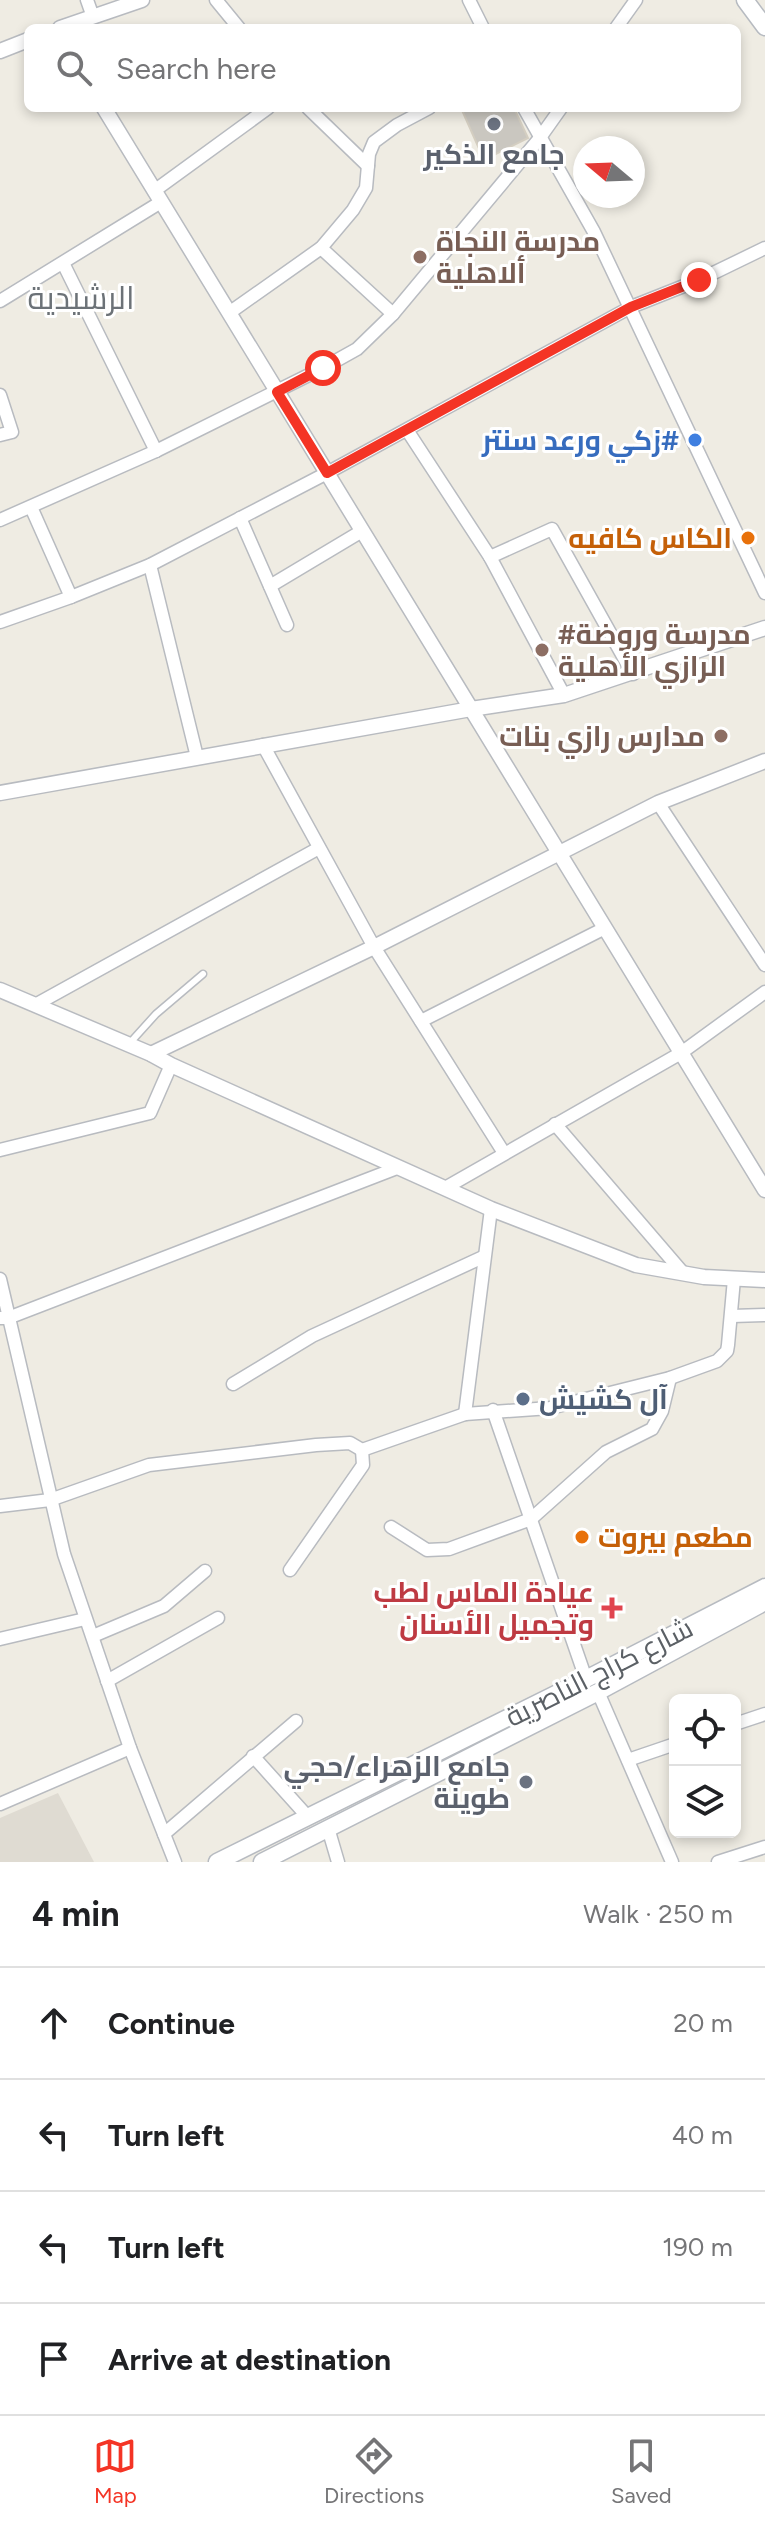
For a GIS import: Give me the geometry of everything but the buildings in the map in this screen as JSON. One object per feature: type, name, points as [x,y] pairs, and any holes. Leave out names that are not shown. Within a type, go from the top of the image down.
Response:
[{"type":"main road","points":[[745,0],[765,27]]},
{"type":"main road","name":"شارع كراج الناصرية","points":[[217,1862],[765,1587]]},
{"type":"main road","name":"شارع كراج الناصرية","points":[[262,1862],[598,1692],[765,1602]]},
{"type":"street","points":[[87,0],[93,17]]},
{"type":"street","points":[[72,24],[142,0]]},
{"type":"street","points":[[216,0],[236,24]]},
{"type":"street","points":[[469,0],[481,24]]},
{"type":"street","points":[[619,24],[636,0]]},
{"type":"street","points":[[0,51],[24,42]]},
{"type":"street","points":[[106,112],[765,1190]]},
{"type":"street","points":[[0,301],[63,263],[158,196],[263,112]]},
{"type":"street","points":[[312,112],[368,166]]},
{"type":"street","points":[[229,313],[321,248],[353,210],[366,188],[374,142],[421,112]]},
{"type":"street","points":[[526,112],[594,232],[765,593]]},
{"type":"street","points":[[0,520],[156,451],[357,349],[393,314],[558,112]]},
{"type":"street","points":[[321,248],[393,314]]},
{"type":"street","points":[[0,622],[150,565],[327,473],[631,307],[699,280],[765,248]]},
{"type":"street","points":[[63,263],[156,451]]},
{"type":"street","points":[[0,395],[12,432],[0,435]]},
{"type":"street","points":[[407,430],[490,557],[564,695]]},
{"type":"street","points":[[31,507],[71,597]]},
{"type":"street","points":[[240,518],[287,625]]},
{"type":"street","points":[[490,557],[552,529],[633,674]]},
{"type":"street","points":[[270,586],[362,531]]},
{"type":"street","points":[[150,565],[197,757]]},
{"type":"street","points":[[0,793],[564,695],[765,628]]},
{"type":"street","points":[[263,745],[374,947],[504,1153]]},
{"type":"street","points":[[151,1054],[374,947],[658,803],[765,761]]},
{"type":"street","points":[[658,803],[765,965]]},
{"type":"street","points":[[35,1005],[319,848]]},
{"type":"street","points":[[421,1021],[605,928]]},
{"type":"street","points":[[0,990],[151,1054],[491,1209],[636,1265],[734,1279],[765,1280]]},
{"type":"street","points":[[445,1188],[681,1053],[765,992]]},
{"type":"street","points":[[0,1150],[150,1113],[171,1065]]},
{"type":"street","points":[[555,1124],[683,1273]]},
{"type":"street","points":[[4,1318],[397,1168]]},
{"type":"street","points":[[465,1414],[491,1209]]},
{"type":"street","points":[[233,1384],[312,1336],[483,1257]]},
{"type":"street","points":[[0,1279],[4,1318],[64,1554],[130,1748],[175,1862]]},
{"type":"street","points":[[0,1506],[50,1500],[149,1465],[316,1445],[350,1443],[362,1450],[465,1414],[550,1408],[670,1378],[723,1357],[728,1345],[734,1279]]},
{"type":"street","points":[[732,1316],[765,1315]]},
{"type":"street","points":[[391,1527],[427,1550],[449,1549],[531,1519],[606,1452],[652,1429],[662,1411],[670,1378]]},
{"type":"street","points":[[493,1410],[586,1679]]},
{"type":"street","points":[[290,1570],[363,1465],[362,1450]]},
{"type":"street","points":[[93,1636],[164,1606],[205,1571]]},
{"type":"street","points":[[107,1681],[218,1618]]},
{"type":"street","points":[[0,1639],[85,1619]]},
{"type":"street","points":[[598,1692],[672,1862]]},
{"type":"street","points":[[741,1722],[765,1714]]},
{"type":"street","points":[[164,1834],[296,1721]]},
{"type":"street","points":[[628,1760],[669,1746]]},
{"type":"street","points":[[0,1804],[130,1748]]},
{"type":"street","points":[[253,1756],[307,1816]]},
{"type":"street","points":[[328,1828],[338,1862]]},
{"type":"street","points":[[718,1862],[765,1847]]},
{"type":"lane","points":[[128,1045],[156,1014],[203,974]]},
{"type":"shaded area","points":[[58,1793],[94,1862],[0,1862],[0,1818]]},
{"type":"place","name":"جامع الذكير","points":[[494,124]]},
{"type":"place","name":"مدرسة النجاة ألاهلية","points":[[420,257]]},
{"type":"place","name":"زكي ورعد سنتر#","points":[[695,440]]},
{"type":"place","name":"الكاس كافيه","points":[[748,538]]},
{"type":"place","name":"#مدرسة وروضة الرازي الأهلية","points":[[542,650]]},
{"type":"place","name":"مدارس رازي بنات","points":[[721,736]]},
{"type":"place","name":"آل كشيش","points":[[523,1399]]},
{"type":"place","name":"مطعم بيروت","points":[[582,1537]]},
{"type":"place","name":"عيادة الماس لطب وتجميل الأسنان","points":[[612,1608]]},
{"type":"place","name":"جامع الزهراء/حجي طوينة","points":[[526,1782]]},
{"type":"district","name":"الرشيدية","points":[[81,298]]},
{"type":"route","points":[[323,368],[277,392],[327,473],[631,307],[699,280]]}]
